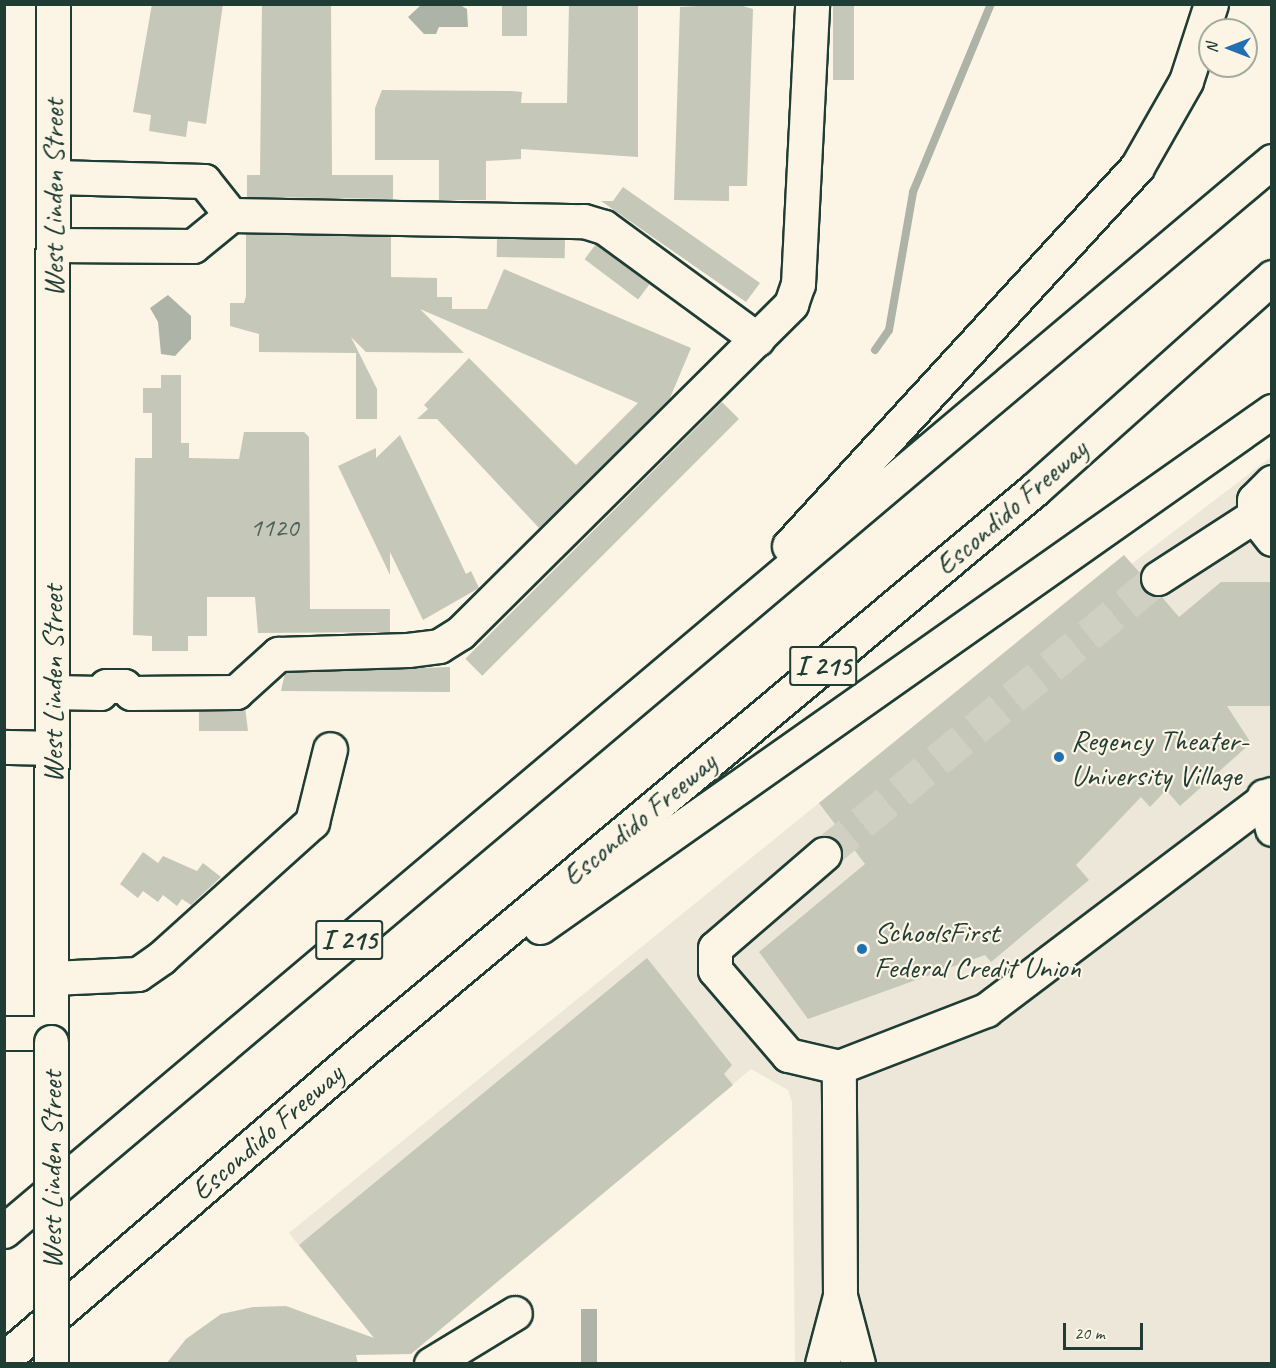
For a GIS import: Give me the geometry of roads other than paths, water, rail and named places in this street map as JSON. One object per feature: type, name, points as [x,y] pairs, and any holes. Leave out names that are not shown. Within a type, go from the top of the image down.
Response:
[{"type":"main road","name":"West Linden Street","points":[[51,1364],[53,4]]},
{"type":"main road","points":[[52,692],[236,692],[278,654],[439,646],[460,633],[790,304],[798,284],[812,4]]},
{"type":"main road","points":[[694,650],[1137,167],[1186,81],[1210,4]]},
{"type":"main road","name":"I 215","points":[[4,1231],[1272,161]]},
{"type":"main road","points":[[54,177],[204,181],[231,215]]},
{"type":"main road","points":[[54,245],[193,246],[231,215],[584,221],[604,227],[757,339]]},
{"type":"main road","name":"Escondido Freeway","points":[[4,1359],[368,1046],[1035,489],[1272,277]]},
{"type":"main road","points":[[368,1046],[1272,411]]},
{"type":"main road","points":[[1158,578],[1263,528],[1257,491],[1272,482]]},
{"type":"main road","points":[[4,747],[52,748]]},
{"type":"main road","points":[[52,978],[138,974],[162,957],[312,822],[330,748]]},
{"type":"main road","points":[[1268,795],[1272,829]]},
{"type":"main road","points":[[824,854],[715,948],[715,970],[788,1055],[839,1066],[986,1010],[1268,795]]},
{"type":"main road","points":[[4,1033],[51,1038]]},
{"type":"main road","points":[[839,1066],[840,1296],[858,1364]]},
{"type":"main road","points":[[822,1364],[840,1296]]},
{"type":"main road","points":[[431,1364],[515,1313]]},
{"type":"waterway","points":[[875,350],[889,330],[913,192],[991,4]]},
{"type":"tunnel","points":[[824,854],[1158,578]]},
{"type":"place","name":"Regency Theater- University Village","points":[[1059,757]]},
{"type":"place","name":"SchoolsFirst Federal Credit Union","points":[[862,949]]}]
